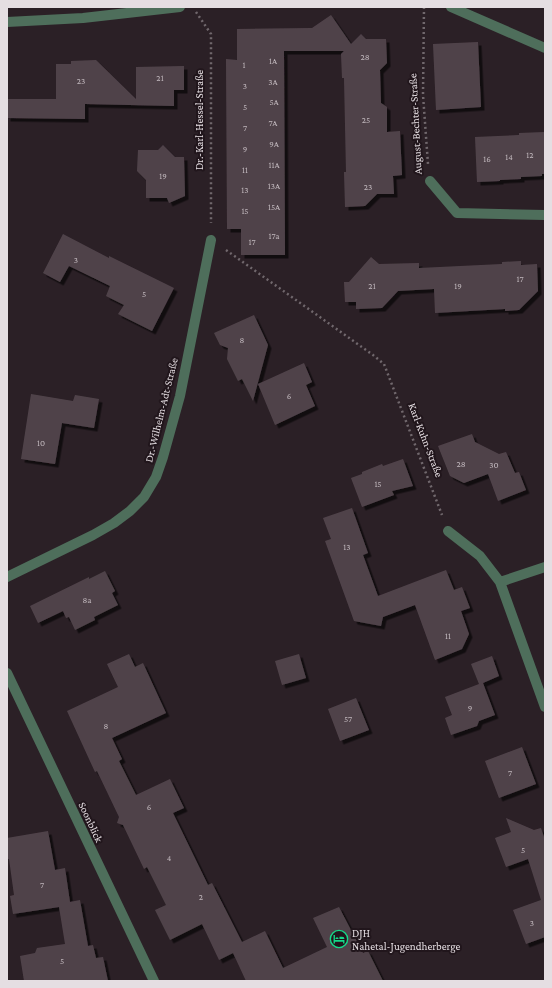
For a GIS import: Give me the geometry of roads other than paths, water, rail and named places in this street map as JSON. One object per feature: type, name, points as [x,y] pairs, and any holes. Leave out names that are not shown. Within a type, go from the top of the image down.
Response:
[{"type":"street","points":[[7,22],[83,18],[180,7]]},
{"type":"street","points":[[451,7],[545,48]]},
{"type":"street","name":"August-Bechter-Straße","points":[[430,181],[457,213],[545,215]]},
{"type":"street","name":"Dr.-Wilhelm-Adt-Straße","points":[[7,577],[93,535],[114,523],[130,511],[144,497],[156,477],[180,396],[211,240]]},
{"type":"street","points":[[448,531],[480,556],[500,582],[545,707]]},
{"type":"street","points":[[500,582],[545,567]]},
{"type":"street","name":"Soonblick","points":[[7,673],[154,981]]},
{"type":"place","name":"DJH Nahetal-Jugendherberge","points":[[339,939]]}]
